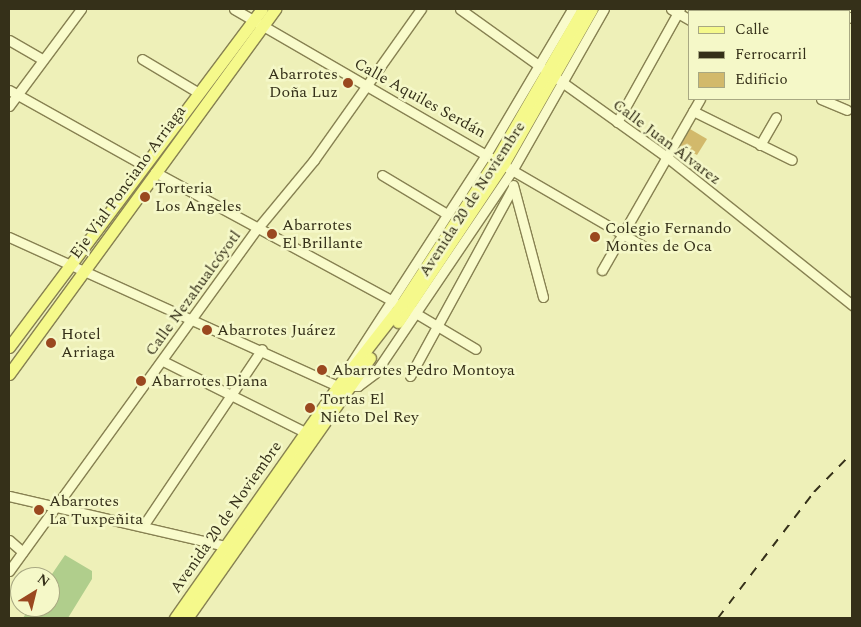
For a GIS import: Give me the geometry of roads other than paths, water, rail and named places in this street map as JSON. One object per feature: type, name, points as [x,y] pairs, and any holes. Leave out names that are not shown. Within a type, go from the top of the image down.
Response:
[{"type":"main road","name":"Eje Vial Ponciano Arriaga","points":[[9,348],[69,264],[150,169],[259,22],[262,9]]},
{"type":"main road","name":"Eje Vial Ponciano Arriaga","points":[[9,374],[83,270],[199,93],[259,22],[275,9]]},
{"type":"main road","name":"Avenida 20 de Noviembre","points":[[175,618],[230,547],[343,383],[404,307],[500,161],[547,71],[583,9]]},
{"type":"main road","name":"Avenida 20 de Noviembre","points":[[547,71],[592,9]]},
{"type":"main road","name":"Avenida 20 de Noviembre","points":[[187,618],[230,547]]},
{"type":"street","points":[[9,106],[13,93],[43,60],[81,9]]},
{"type":"street","name":"Calle Aquiles Serdán","points":[[234,9],[365,86],[500,161],[643,246]]},
{"type":"street","name":"Calle Nezahualcóyotl","points":[[9,571],[195,319],[257,229],[314,160],[421,9]]},
{"type":"street","name":"Calle Juan Álvarez","points":[[460,9],[668,158],[852,305]]},
{"type":"street","name":"Avenida 20 de Noviembre","points":[[500,161],[547,71],[572,9]]},
{"type":"street","name":"Avenida 20 de Noviembre","points":[[343,383],[404,307],[447,214],[500,161],[564,84],[604,9]]},
{"type":"street","points":[[837,9],[842,10]]},
{"type":"street","points":[[617,122],[676,10],[688,19]]},
{"type":"street","points":[[9,40],[43,60]]},
{"type":"street","points":[[142,59],[199,93]]},
{"type":"street","points":[[13,93],[257,229],[404,307],[476,349]]},
{"type":"street","points":[[602,270],[668,158],[699,100]]},
{"type":"street","points":[[823,100],[847,110]]},
{"type":"street","points":[[693,111],[792,160]]},
{"type":"street","points":[[760,145],[776,117]]},
{"type":"street","points":[[500,161],[513,187],[543,298]]},
{"type":"street","points":[[382,176],[447,214]]},
{"type":"street","points":[[410,376],[439,328],[513,187]]},
{"type":"street","points":[[9,237],[343,383]]},
{"type":"street","points":[[143,526],[262,349]]},
{"type":"street","points":[[163,361],[309,434]]},
{"type":"street","points":[[9,496],[230,547]]},
{"type":"street","points":[[9,540],[23,552]]},
{"type":"railway","points":[[718,618],[814,492],[852,453]]},
{"type":"place","name":"Abarrotes Doña Luz","points":[[348,83]]},
{"type":"place","name":"Torteria Los Angeles","points":[[145,197]]},
{"type":"place","name":"Abarrotes El Brillante","points":[[272,234]]},
{"type":"place","name":"Colegio Fernando Montes de Oca","points":[[595,237]]},
{"type":"place","name":"Abarrotes Juárez","points":[[207,330]]},
{"type":"place","name":"Hotel Arriaga","points":[[51,343]]},
{"type":"place","name":"Abarrotes Pedro Montoya","points":[[322,370]]},
{"type":"place","name":"Abarrotes Diana","points":[[141,381]]},
{"type":"place","name":"Tortas El Nieto Del Rey","points":[[310,408]]},
{"type":"place","name":"Abarrotes La Tuxpeñita","points":[[39,510]]}]
